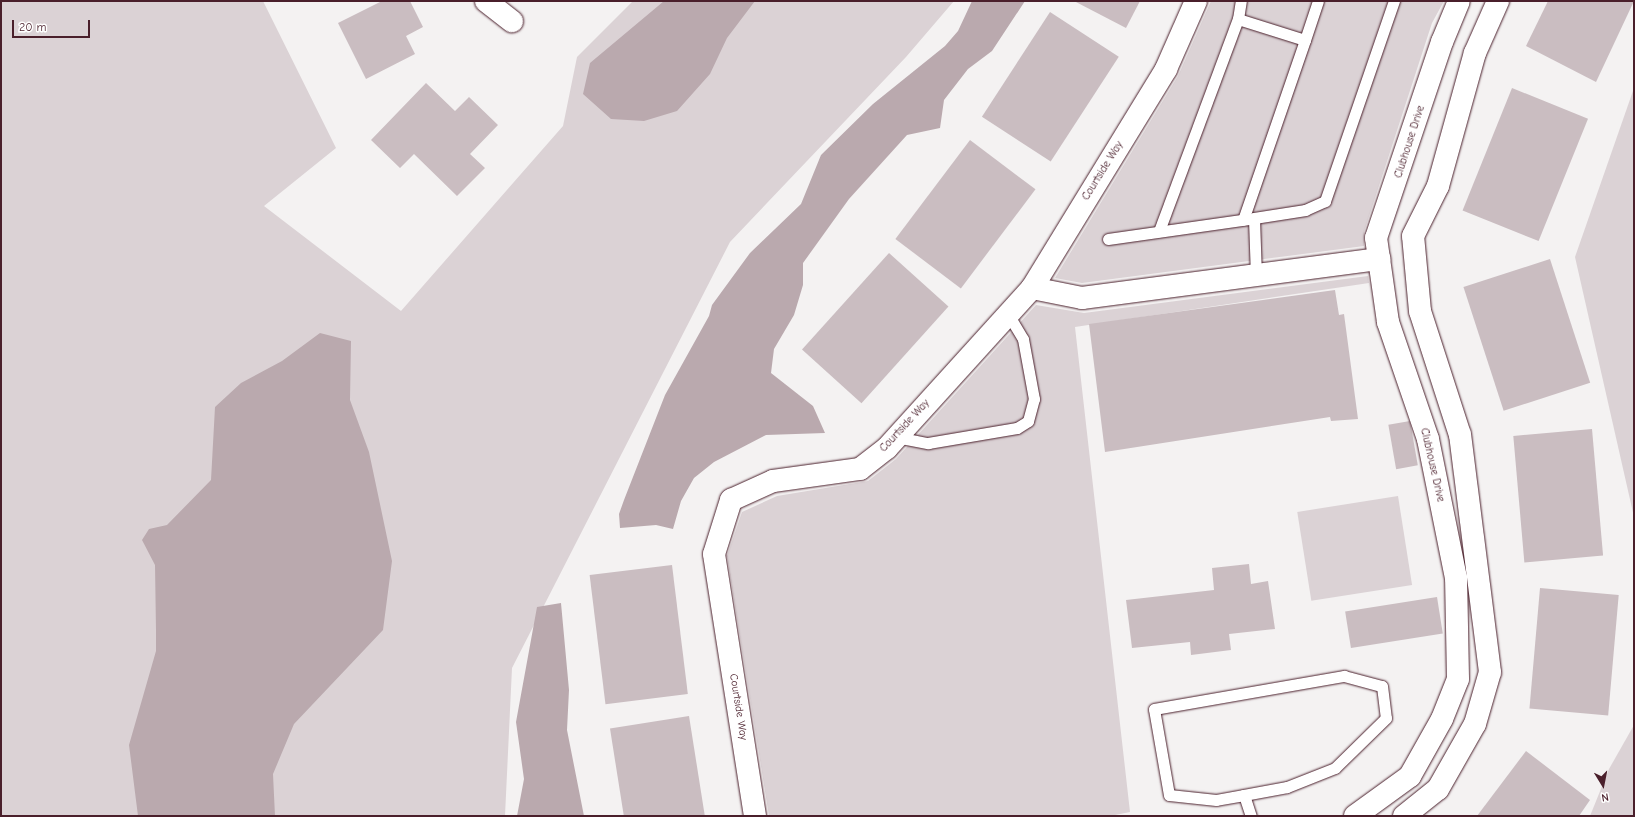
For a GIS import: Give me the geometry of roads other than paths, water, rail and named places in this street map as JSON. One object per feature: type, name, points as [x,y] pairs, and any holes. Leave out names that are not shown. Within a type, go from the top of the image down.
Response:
[{"type":"street","points":[[486,1],[512,21]]},
{"type":"street","name":"Courtside Way","points":[[755,816],[714,554],[731,500],[773,481],[860,469],[896,437],[1032,288],[1166,69],[1196,1]]},
{"type":"street","name":"Clubhouse Drive","points":[[1355,816],[1410,776],[1442,719],[1458,679],[1456,578],[1428,439],[1388,322],[1376,238],[1442,42],[1459,1]]},
{"type":"street","points":[[1404,816],[1438,789],[1475,724],[1490,672],[1480,574],[1460,435],[1420,310],[1413,236],[1438,186],[1475,53],[1498,1]]},
{"type":"street","points":[[1442,42],[1475,53]]},
{"type":"street","points":[[1032,288],[1082,298],[1379,259]]},
{"type":"lane","points":[[1159,231],[1238,19],[1241,1]]},
{"type":"lane","points":[[1256,276],[1248,219],[1318,1]]},
{"type":"lane","points":[[1108,239],[1305,210],[1325,201],[1394,1]]},
{"type":"lane","points":[[1238,19],[1305,40]]},
{"type":"lane","points":[[896,437],[928,443],[1017,428],[1028,421],[1034,399],[1024,347],[1008,314]]},
{"type":"lane","points":[[1344,676],[1382,686],[1386,718],[1336,768],[1287,787],[1244,796],[1216,800],[1169,795],[1154,709],[1344,676]]},
{"type":"lane","points":[[1244,796],[1251,816]]}]
